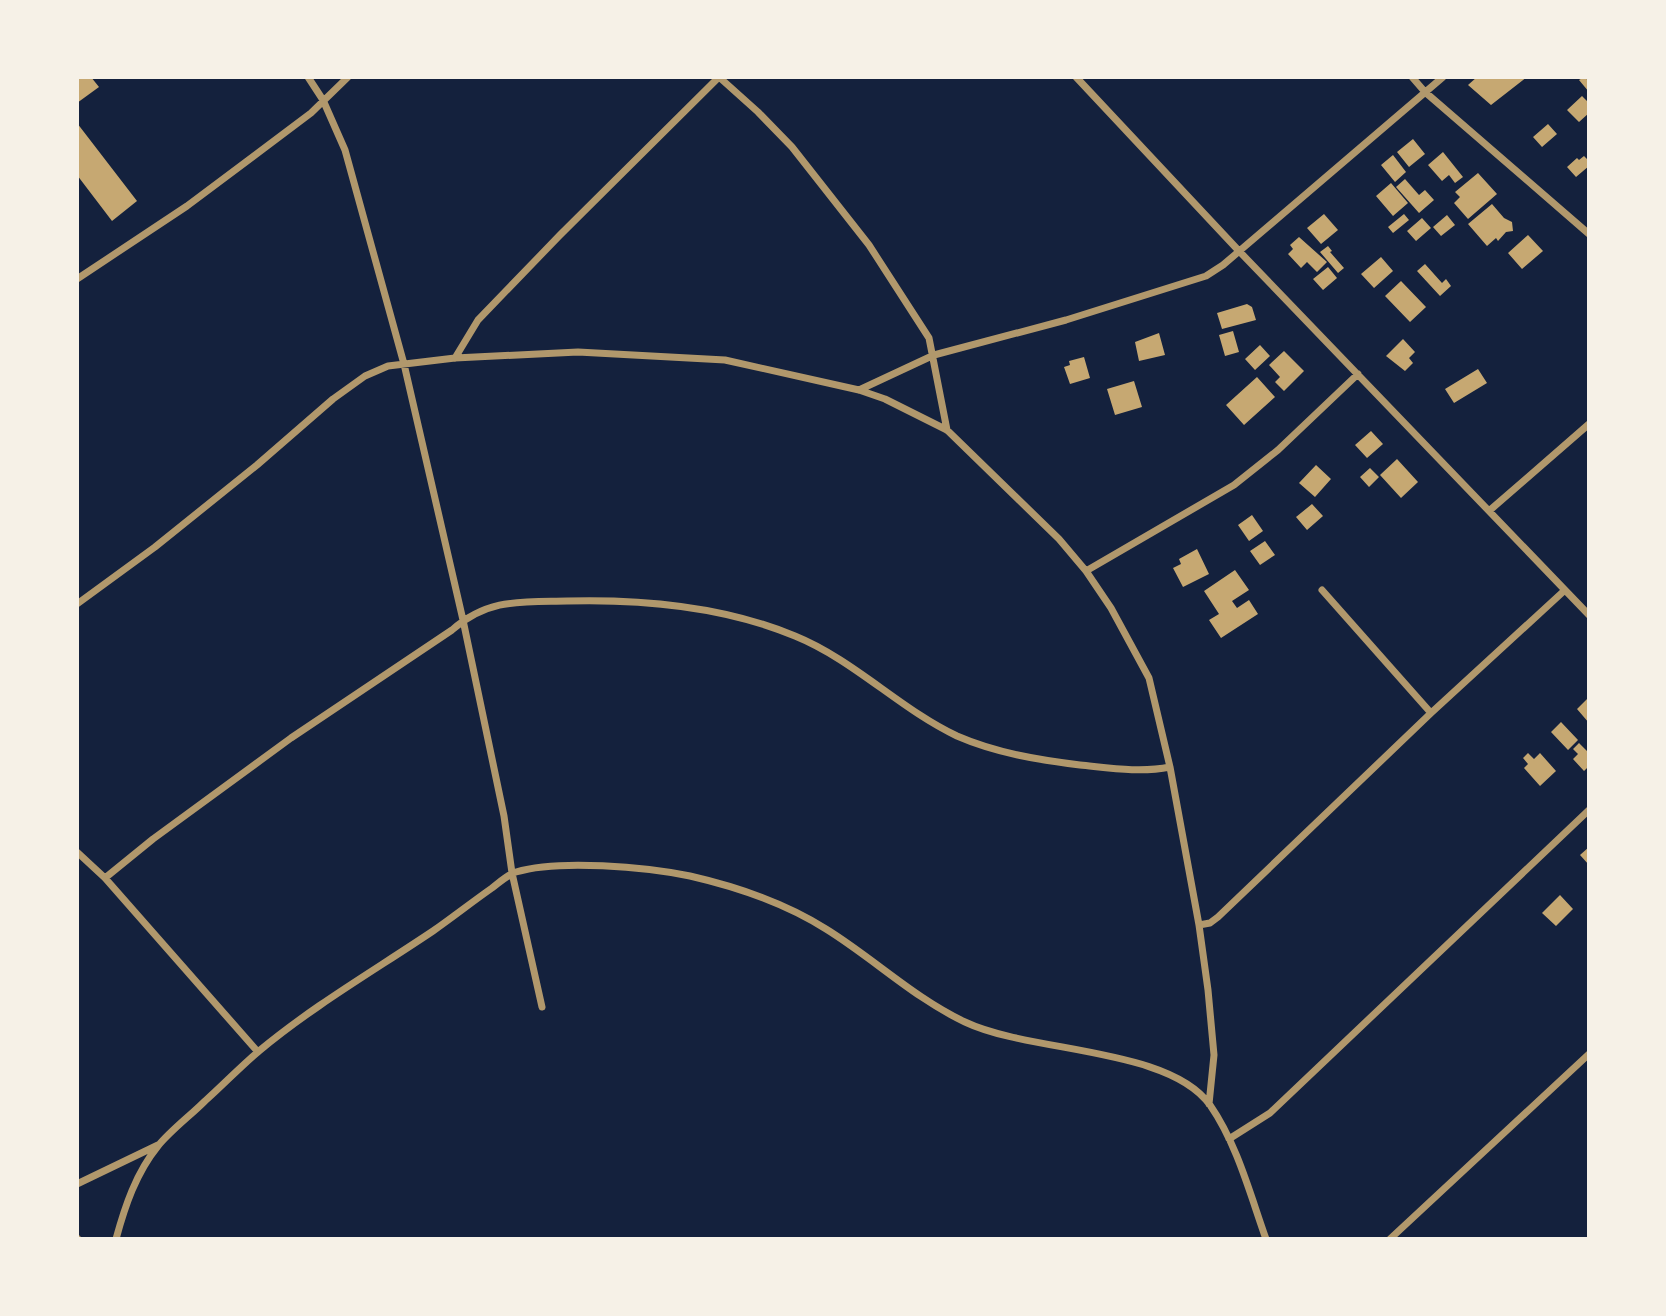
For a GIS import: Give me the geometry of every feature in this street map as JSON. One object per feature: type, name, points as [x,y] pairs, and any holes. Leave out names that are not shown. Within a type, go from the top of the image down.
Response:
[{"type":"street","points":[[308,77],[323,100],[345,150],[404,364],[463,620],[504,816],[512,873],[542,1007]]},
{"type":"street","points":[[77,279],[187,206],[311,113],[348,77]]},
{"type":"street","points":[[455,358],[478,320],[719,77],[792,147],[869,245],[929,338],[947,430]]},
{"type":"street","points":[[1076,77],[1239,251],[1589,615]]},
{"type":"street","points":[[1412,77],[1589,234]]},
{"type":"street","points":[[859,390],[934,355],[1166,291],[1206,276],[1443,77]]},
{"type":"street","points":[[77,604],[155,547],[247,474],[333,399],[365,376],[388,366],[455,358],[578,352],[725,360],[859,390],[885,399],[947,430],[1031,510],[1086,571],[1111,608],[1149,678],[1170,767],[1199,925],[1214,1055],[1209,1104]]},
{"type":"street","points":[[1086,571],[1234,485],[1278,450],[1358,374]]},
{"type":"street","points":[[1489,511],[1589,424]]},
{"type":"street","points":[[1322,590],[1432,713]]},
{"type":"street","points":[[1199,925],[1210,923],[1218,917],[1565,590]]},
{"type":"street","points":[[105,878],[208,797],[463,620],[491,606],[531,602],[629,602],[708,610],[798,637],[861,673],[957,736],[995,750],[1043,760],[1121,769],[1156,770],[1170,767]]},
{"type":"street","points":[[1229,1139],[1270,1113],[1589,810]]},
{"type":"street","points":[[77,852],[105,878],[258,1052]]},
{"type":"street","points":[[116,1239],[138,1178],[159,1145],[258,1052],[308,1014],[437,928],[512,873],[555,867],[645,868],[727,885],[808,918],[858,950],[930,1003],[964,1022],[1017,1040],[1115,1058],[1175,1077],[1195,1088],[1209,1104],[1229,1139],[1266,1239]]},
{"type":"street","points":[[1390,1239],[1589,1054]]},
{"type":"street","points":[[77,1184],[159,1145]]},
{"type":"building","points":[[77,77],[91,77],[99,87],[77,103]]},
{"type":"building","points":[[1477,77],[1527,77],[1491,105],[1468,85]]},
{"type":"building","points":[[1584,77],[1589,81],[1589,92],[1579,80]]},
{"type":"building","points":[[1582,96],[1589,103],[1589,113],[1579,122],[1567,110]]},
{"type":"building","points":[[77,123],[137,201],[112,221],[77,175]]},
{"type":"building","points":[[1548,124],[1557,134],[1542,147],[1533,137]]},
{"type":"building","points":[[1413,139],[1425,154],[1409,167],[1397,152]]},
{"type":"building","points":[[1443,152],[1463,177],[1455,183],[1449,175],[1442,181],[1428,165]]},
{"type":"building","points":[[1393,155],[1406,172],[1395,182],[1381,165]]},
{"type":"building","points":[[1584,156],[1589,161],[1589,166],[1576,177],[1567,167],[1577,158],[1579,160]]},
{"type":"building","points":[[1478,173],[1497,194],[1468,219],[1454,203],[1460,197],[1455,192]]},
{"type":"building","points":[[1405,179],[1419,195],[1425,190],[1434,200],[1419,213],[1396,187]]},
{"type":"building","points":[[1391,183],[1408,203],[1393,216],[1376,196]]},
{"type":"building","points":[[1492,204],[1504,218],[1512,222],[1513,231],[1506,232],[1498,241],[1496,238],[1487,246],[1468,224]]},
{"type":"building","points":[[1324,214],[1338,230],[1321,244],[1307,228]]},
{"type":"building","points":[[1404,214],[1409,220],[1393,233],[1388,227]]},
{"type":"building","points":[[1447,215],[1455,225],[1441,236],[1433,227]]},
{"type":"building","points":[[1422,218],[1431,228],[1416,241],[1407,231]]},
{"type":"building","points":[[1528,235],[1543,251],[1522,269],[1508,253]]},
{"type":"building","points":[[1299,237],[1327,262],[1317,272],[1307,262],[1301,268],[1288,254],[1293,249],[1290,245]]},
{"type":"building","points":[[1328,246],[1344,268],[1338,273],[1320,252]]},
{"type":"building","points":[[1381,257],[1393,271],[1374,288],[1361,274]]},
{"type":"building","points":[[1425,264],[1442,283],[1446,279],[1451,286],[1440,296],[1417,271]]},
{"type":"building","points":[[1328,267],[1337,278],[1323,290],[1313,279]]},
{"type":"building","points":[[1401,281],[1426,307],[1410,322],[1385,296]]},
{"type":"building","points":[[1247,304],[1252,307],[1256,320],[1222,329],[1217,313]]},
{"type":"building","points":[[1233,331],[1239,352],[1225,356],[1219,335]]},
{"type":"building","points":[[1159,333],[1165,355],[1139,361],[1135,342]]},
{"type":"building","points":[[1403,339],[1415,352],[1409,358],[1413,363],[1405,371],[1386,356]]},
{"type":"building","points":[[1260,345],[1270,356],[1255,370],[1245,359]]},
{"type":"building","points":[[1284,351],[1304,371],[1284,391],[1275,382],[1280,377],[1269,365]]},
{"type":"building","points":[[1084,357],[1090,378],[1070,384],[1064,367],[1070,365],[1069,361]]},
{"type":"building","points":[[1478,369],[1487,383],[1454,403],[1445,389]]},
{"type":"building","points":[[1257,377],[1275,397],[1244,425],[1226,405]]},
{"type":"building","points":[[1134,381],[1142,407],[1115,415],[1107,389]]},
{"type":"building","points":[[1371,431],[1383,444],[1367,458],[1355,445]]},
{"type":"building","points":[[1397,459],[1418,482],[1401,498],[1380,475]]},
{"type":"building","points":[[1316,465],[1331,479],[1315,497],[1299,483]]},
{"type":"building","points":[[1370,468],[1379,477],[1369,487],[1360,477]]},
{"type":"building","points":[[1312,504],[1323,516],[1307,530],[1296,517]]},
{"type":"building","points":[[1252,515],[1263,531],[1249,541],[1238,525]]},
{"type":"building","points":[[1265,541],[1275,555],[1260,565],[1250,551]]},
{"type":"building","points":[[1197,549],[1209,574],[1183,587],[1173,568],[1181,564],[1179,559]]},
{"type":"building","points":[[1235,570],[1249,590],[1232,601],[1237,608],[1249,600],[1258,614],[1221,638],[1209,620],[1219,614],[1204,591]]},
{"type":"building","points":[[1589,697],[1589,723],[1577,709]]},
{"type":"building","points":[[1561,722],[1578,740],[1568,750],[1551,732]]},
{"type":"building","points":[[1579,743],[1589,753],[1589,766],[1584,771],[1573,759],[1578,754],[1573,749]]},
{"type":"building","points":[[1528,753],[1534,759],[1540,753],[1556,771],[1540,786],[1524,768],[1528,764],[1523,758]]},
{"type":"building","points":[[1589,847],[1589,865],[1580,855]]},
{"type":"building","points":[[1560,895],[1573,909],[1556,926],[1542,913]]}]
